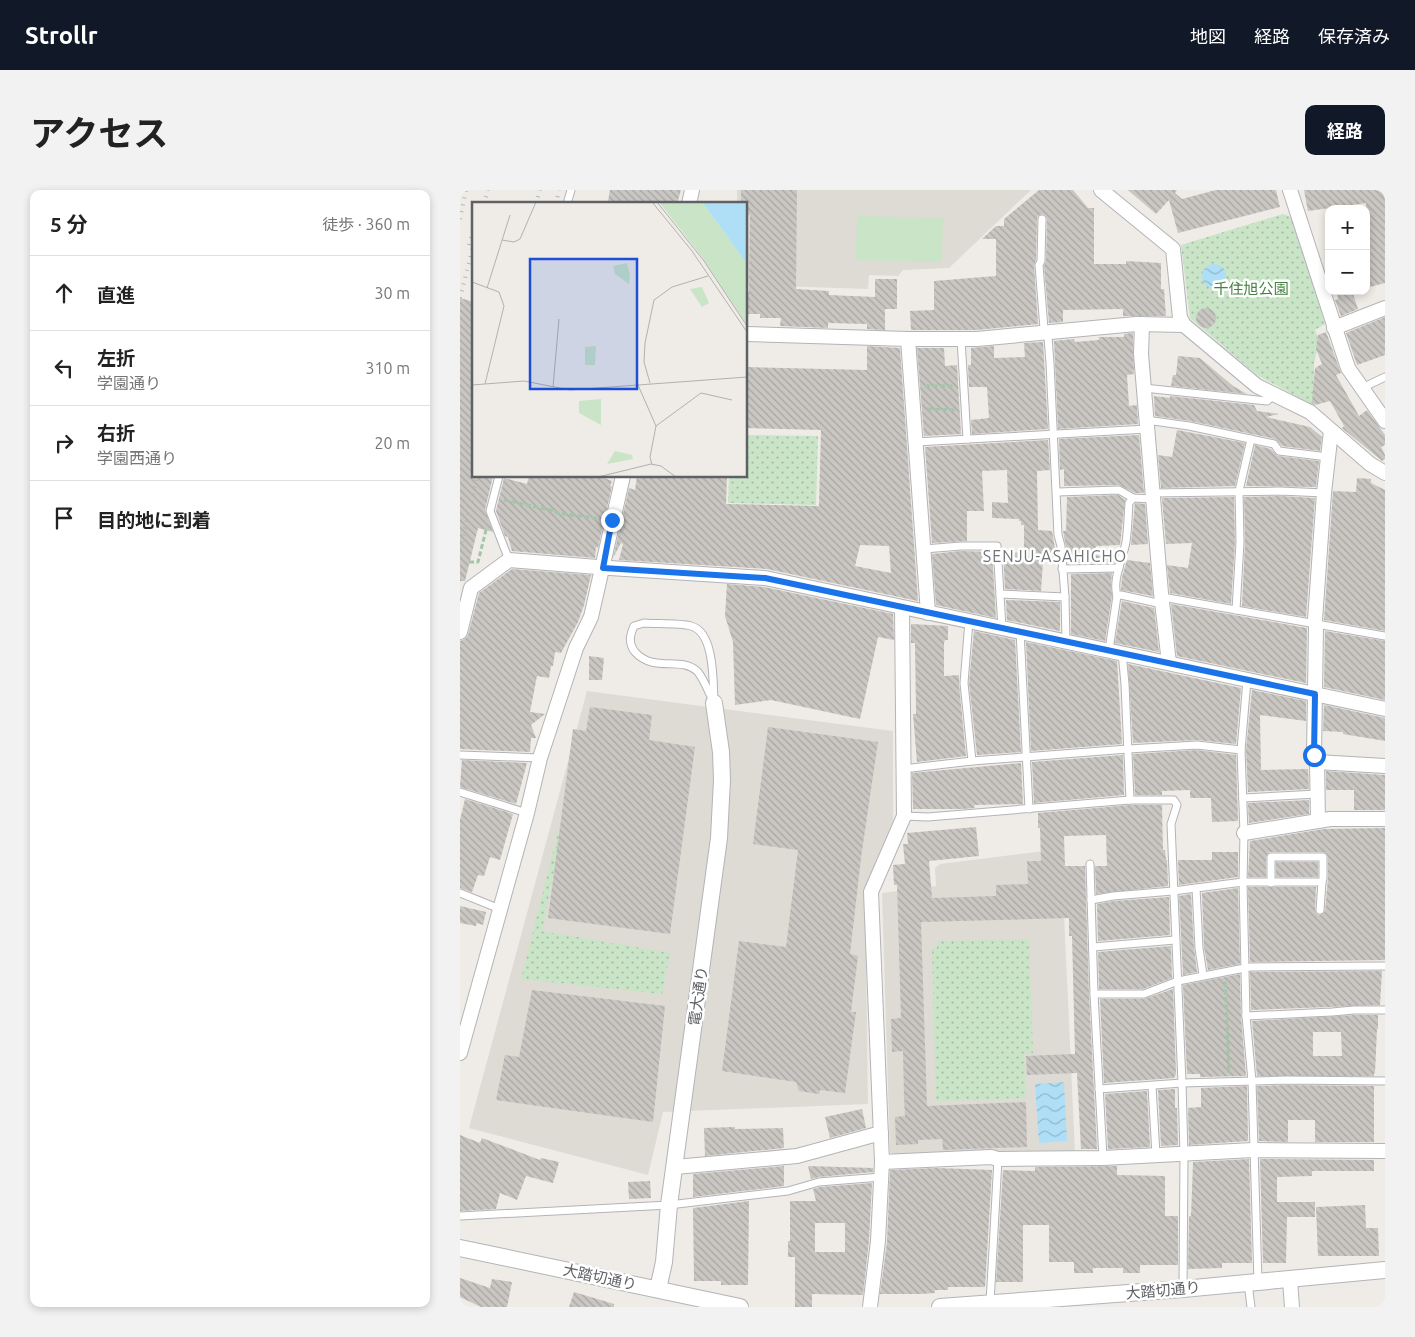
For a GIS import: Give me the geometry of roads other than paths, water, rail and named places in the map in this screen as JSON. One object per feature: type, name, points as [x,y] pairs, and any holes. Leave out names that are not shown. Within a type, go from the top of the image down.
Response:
[{"type":"street","points":[[1101,190],[1173,249],[1180,318],[1184,325],[1258,386],[1310,412],[1370,464],[1385,473]]},
{"type":"street","points":[[1290,190],[1294,206],[1300,215],[1348,368],[1385,421]]},
{"type":"street","points":[[1334,328],[1385,308]]},
{"type":"street","points":[[748,334],[961,339],[1142,324],[1184,325]]},
{"type":"street","points":[[1142,324],[1141,354],[1169,663]]},
{"type":"street","points":[[908,339],[928,613]]},
{"type":"street","points":[[1318,821],[1317,762],[1314,755],[1316,624],[1324,492],[1331,431]]},
{"type":"street","points":[[460,1053],[527,813],[540,758],[576,648],[591,617],[622,478]]},
{"type":"street","points":[[460,632],[471,588],[509,560],[765,578],[1385,709]]},
{"type":"street","points":[[870,1307],[878,1241],[882,1162],[871,892],[904,816],[902,608]]},
{"type":"street","name":"電大通り","points":[[658,1289],[664,1262],[669,1205],[719,838],[722,780],[721,752],[714,703]]},
{"type":"street","points":[[1317,762],[1385,766]]},
{"type":"street","points":[[1244,833],[1330,819],[1385,819]]},
{"type":"street","points":[[675,1167],[797,1156],[880,1132]]},
{"type":"street","points":[[882,1162],[991,1157],[998,1159],[1103,1158],[1253,1150],[1385,1151]]},
{"type":"street","name":"大踏切通り","points":[[460,1248],[740,1307]]},
{"type":"street","name":"大踏切通り","points":[[940,1307],[1078,1302],[1183,1289],[1385,1270]]},
{"type":"street","points":[[1290,1280],[1292,1307]]},
{"type":"lane","points":[[1042,219],[1041,261],[1039,265],[1044,329],[1050,363],[1058,535],[1061,546],[1065,597],[1066,641]]},
{"type":"lane","points":[[961,339],[967,440]]},
{"type":"lane","points":[[1362,388],[1385,376]]},
{"type":"lane","points":[[1144,388],[1267,401],[1275,394]]},
{"type":"lane","points":[[916,442],[1054,434],[1147,424],[1189,426],[1274,444],[1279,451],[1328,457]]},
{"type":"lane","points":[[1236,610],[1240,542],[1240,492],[1251,440]]},
{"type":"lane","points":[[499,478],[490,511],[509,560]]},
{"type":"lane","points":[[1057,492],[1119,490],[1133,498],[1240,492],[1324,492]]},
{"type":"lane","points":[[1130,800],[1125,684],[1115,652],[1116,591],[1119,568],[1126,542],[1129,502],[1133,498]]},
{"type":"lane","points":[[924,549],[998,546],[1002,628]]},
{"type":"lane","points":[[1062,569],[1119,568]]},
{"type":"lane","points":[[1000,594],[1065,597]]},
{"type":"lane","points":[[1117,596],[1236,610],[1385,636]]},
{"type":"lane","points":[[969,621],[964,683],[972,761]]},
{"type":"lane","points":[[644,623],[691,626],[701,631],[710,654],[714,703],[698,672],[687,666],[654,663],[642,659],[632,649],[630,636],[634,626],[644,623]]},
{"type":"lane","points":[[1020,631],[1029,809]]},
{"type":"lane","points":[[1247,680],[1241,750],[1246,1016],[1252,1081],[1253,1283],[1250,1307]]},
{"type":"lane","points":[[903,769],[972,761],[1198,745],[1241,750]]},
{"type":"lane","points":[[460,755],[540,758]]},
{"type":"lane","points":[[460,792],[527,813]]},
{"type":"lane","points":[[1243,798],[1317,794]]},
{"type":"lane","points":[[904,816],[928,817],[1130,800],[1174,800],[1177,805],[1171,824],[1184,1154],[1183,1289]]},
{"type":"lane","points":[[1271,883],[1271,857],[1323,857],[1320,910]]},
{"type":"lane","points":[[1090,864],[1094,994],[1103,1158]]},
{"type":"lane","points":[[1091,900],[1243,882],[1322,882]]},
{"type":"lane","points":[[1196,888],[1199,948],[1203,976]]},
{"type":"lane","points":[[460,893],[500,909]]},
{"type":"lane","points":[[1092,947],[1175,940]]},
{"type":"lane","points":[[1094,994],[1144,994],[1178,981],[1250,967],[1385,966]]},
{"type":"lane","points":[[1246,1016],[1385,1010]]},
{"type":"lane","points":[[1099,1089],[1182,1083],[1252,1081],[1385,1081]]},
{"type":"lane","points":[[1152,1086],[1156,1155]]},
{"type":"lane","points":[[997,1304],[998,1159]]},
{"type":"lane","points":[[460,1216],[669,1205],[788,1191],[820,1182],[881,1177]]},
{"type":"water","points":[[1209,264],[1219,264],[1226,271],[1226,281],[1219,288],[1209,288],[1202,281],[1202,271]]},
{"type":"water","points":[[1064,1082],[1067,1141],[1039,1143],[1035,1084]]},
{"type":"railway","points":[[460,219],[466,190]]},
{"type":"railway","points":[[485,202],[488,190]]},
{"type":"railway","points":[[537,202],[540,190]]},
{"type":"railway","points":[[556,202],[559,190]]},
{"type":"railway","points":[[469,245],[472,234]]},
{"type":"railway","points":[[460,298],[472,251]]},
{"type":"railway","points":[[460,549],[477,478]]},
{"type":"district","name":"SENJU-ASAHICHO","points":[[1055,556]]},
{"type":"park label","name":"千住旭公園","points":[[1251,288]]}]
